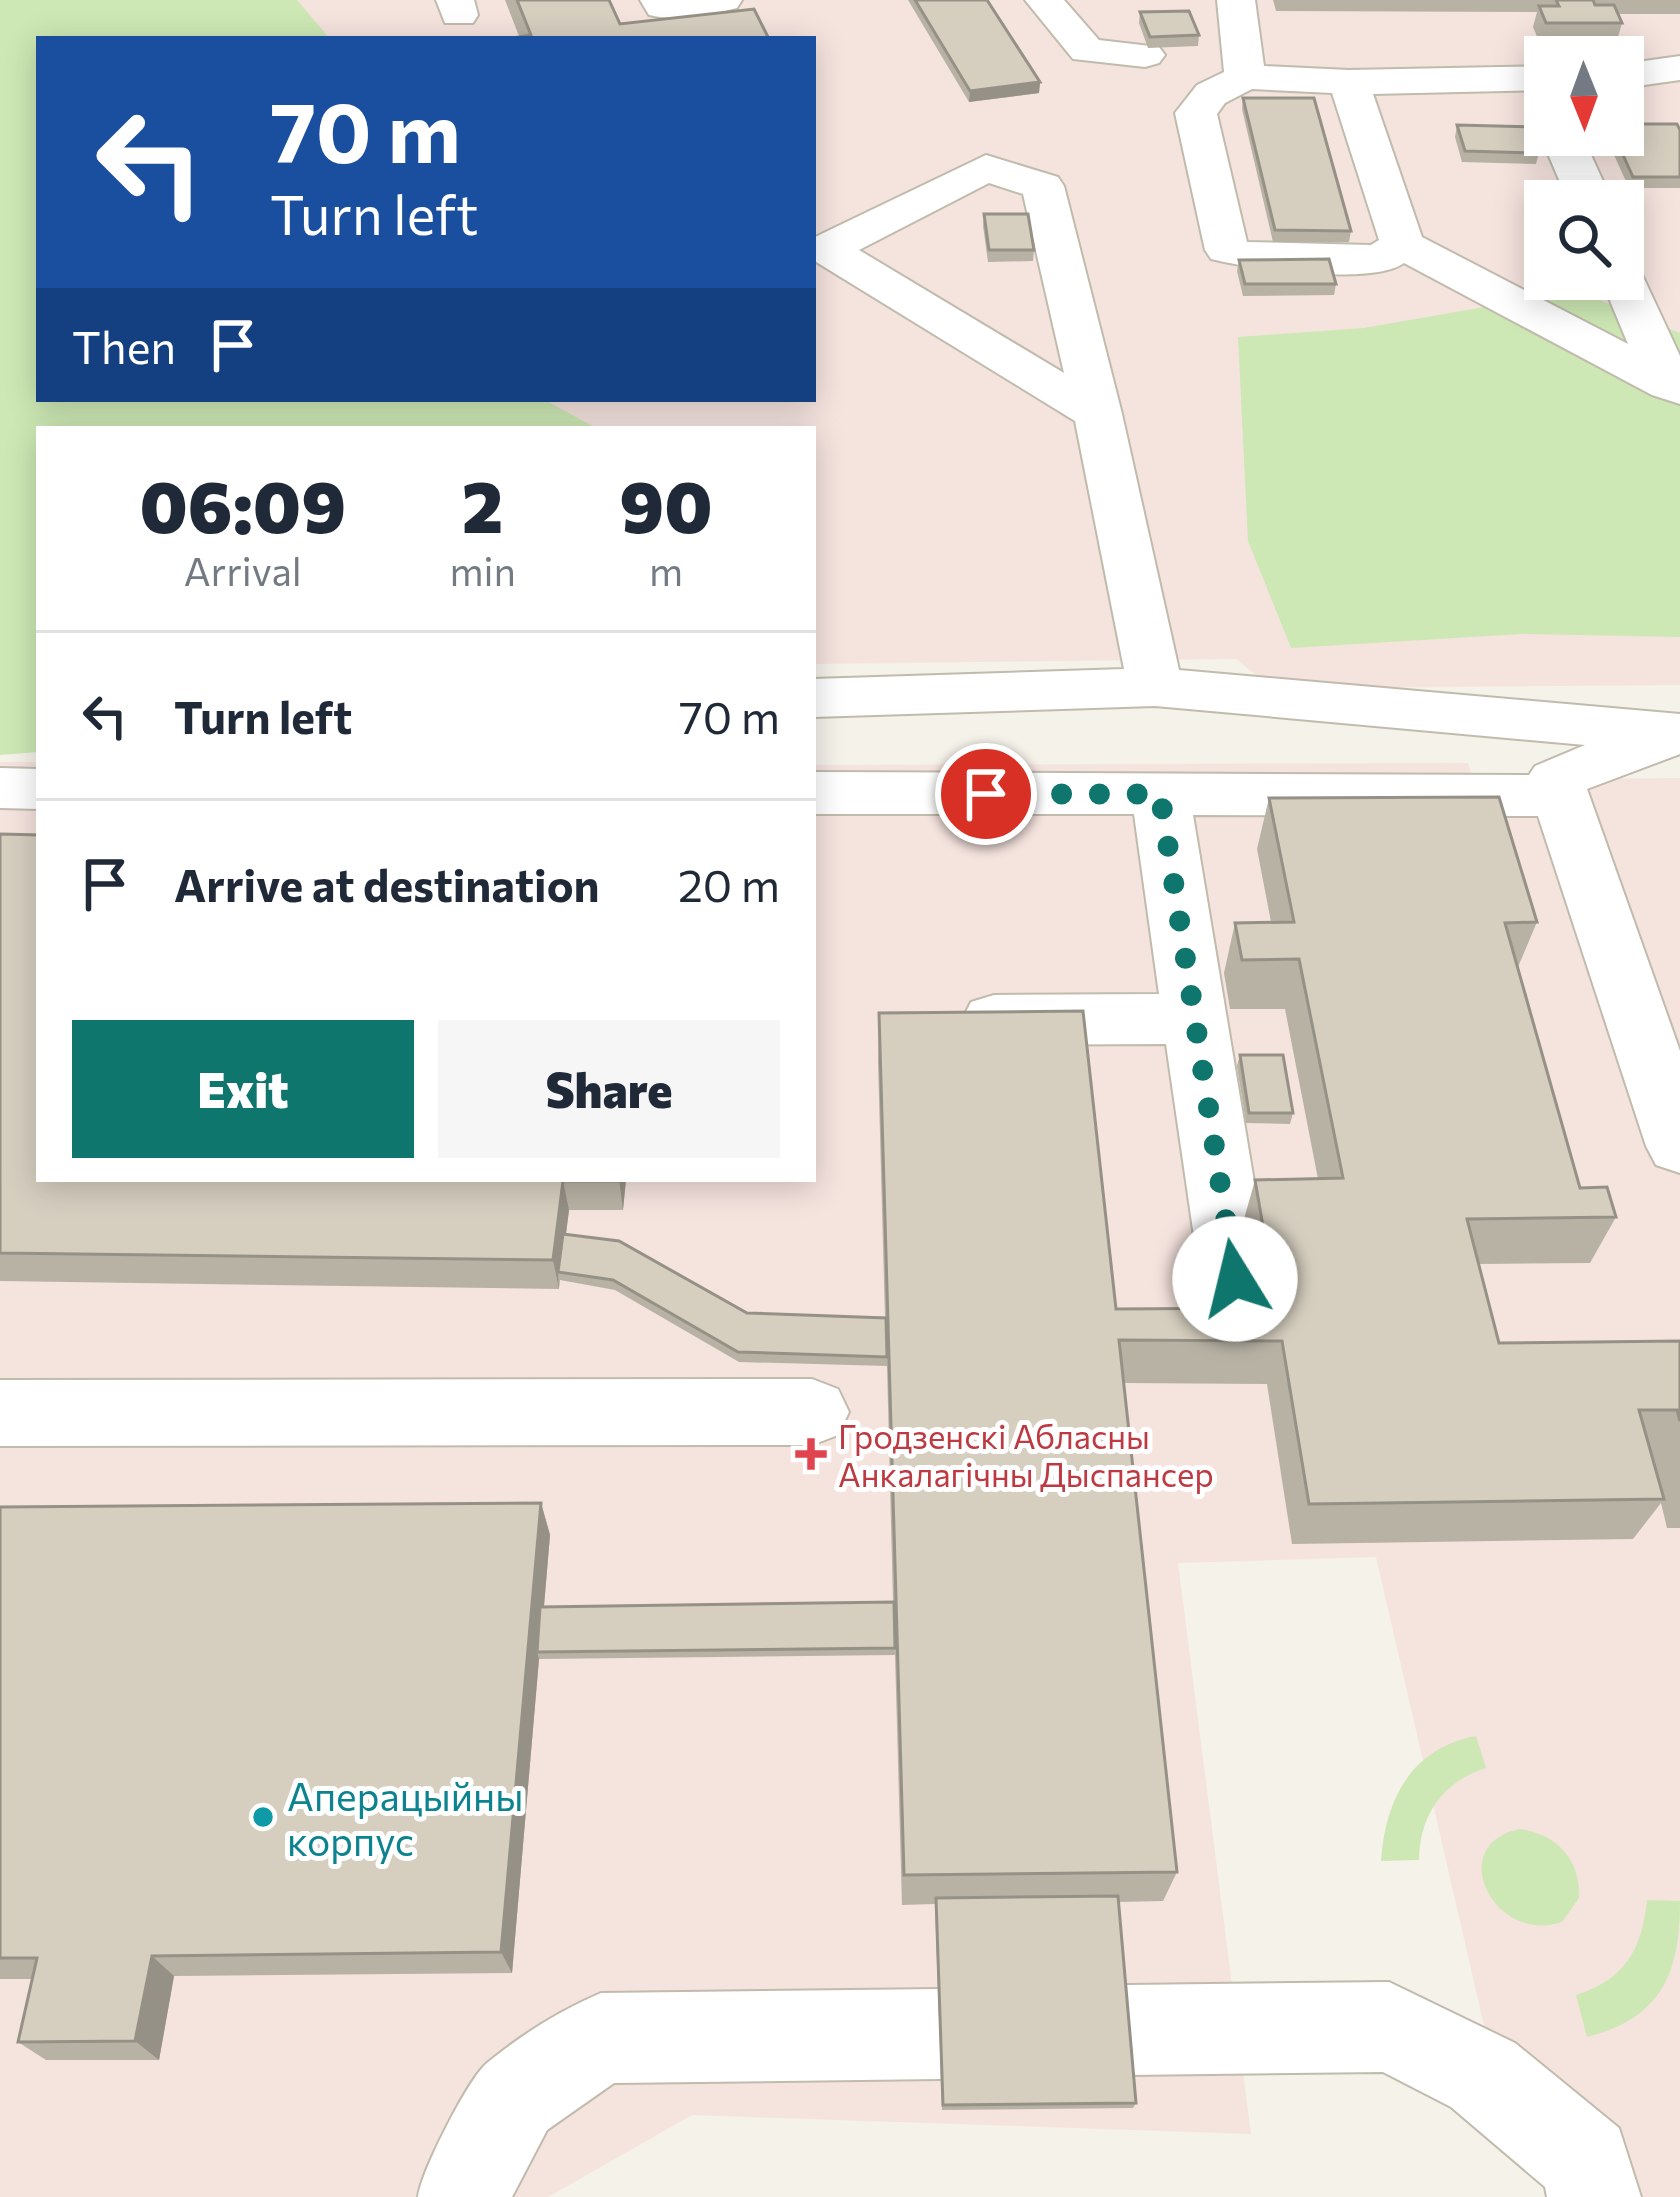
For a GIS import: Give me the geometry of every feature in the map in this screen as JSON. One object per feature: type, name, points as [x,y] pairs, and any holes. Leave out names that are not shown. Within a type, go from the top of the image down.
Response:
[{"type":"lane","points":[[659,0],[663,8],[723,0]]},
{"type":"lane","points":[[1044,0],[1087,51],[1145,55]]},
{"type":"lane","points":[[1236,0],[1245,77]]},
{"type":"lane","points":[[1644,73],[1680,68]]},
{"type":"lane","points":[[1402,244],[1382,259],[1260,258],[1228,250],[1196,113],[1211,94],[1245,77],[1349,82],[1524,78]]},
{"type":"lane","points":[[1349,82],[1402,244],[1674,388]]},
{"type":"lane","points":[[1098,414],[826,249],[986,168],[1043,186],[1098,414],[1155,687]]},
{"type":"lane","points":[[1633,300],[1674,388]]},
{"type":"lane","points":[[816,698],[1155,687],[1672,734]]},
{"type":"lane","points":[[1672,734],[1556,780],[1680,1146]]},
{"type":"lane","points":[[0,788],[36,789]]},
{"type":"lane","points":[[816,794],[1561,796]]},
{"type":"lane","points":[[1160,794],[1235,1279]]},
{"type":"lane","points":[[944,1020],[1195,1019]]},
{"type":"lane","points":[[0,1413],[812,1412]]},
{"type":"lane","points":[[1127,2030],[1389,2027],[1484,2074],[1586,2161],[1594,2197]]},
{"type":"lane","points":[[465,2197],[466,2186],[515,2098],[601,2038],[940,2034]]},
{"type":"shaded area","points":[[146,0],[1680,0],[1680,685],[1311,688],[1260,678],[1236,659],[816,664],[816,426],[47,426],[52,402],[816,402],[816,36],[138,36]]},
{"type":"shaded area","name":"Гродзенскі Абласны Анкалагічны Дыспансер","points":[[0,762],[36,762],[36,1182],[816,1182],[816,765],[1468,763],[1473,780],[1680,778],[1680,2197],[1615,2197],[1504,2112],[1376,1557],[1178,1563],[1251,2134],[692,2115],[548,2197],[0,2197]]},
{"type":"green space","points":[[0,0],[297,0],[327,36],[36,36],[36,402],[548,402],[592,426],[36,426],[36,752],[0,755]]},
{"type":"green space","points":[[1525,300],[1599,300],[1680,333],[1680,637],[1521,634],[1291,648],[1248,541],[1238,337],[1364,328]]},
{"type":"green space","points":[[1476,1736],[1486,1768],[1457,1782],[1436,1802],[1424,1829],[1419,1860],[1381,1861],[1388,1817],[1406,1780],[1434,1752]]},
{"type":"green space","points":[[1520,1829],[1556,1843],[1576,1872],[1579,1898],[1562,1922],[1537,1925],[1516,1919],[1498,1907],[1487,1890],[1482,1871],[1485,1853],[1497,1838]]},
{"type":"green space","points":[[1647,1900],[1680,1901],[1670,1971],[1662,1989],[1633,2018],[1587,2037],[1576,1995],[1607,1981],[1628,1960],[1641,1933]]},
{"type":"building","points":[[517,0],[609,0],[620,24],[754,9],[768,36],[525,36],[531,35]]},
{"type":"building","points":[[915,0],[987,0],[1040,82],[970,91]]},
{"type":"building","points":[[1556,0],[1614,5],[1622,23],[1546,23],[1539,6],[1559,6]]},
{"type":"building","points":[[1189,11],[1199,35],[1150,37],[1140,12]]},
{"type":"building","points":[[1243,98],[1314,98],[1351,231],[1275,230]]},
{"type":"building","points":[[1644,124],[1677,124],[1680,177],[1633,177],[1624,156],[1644,156]]},
{"type":"building","points":[[1457,125],[1524,127],[1524,153],[1465,151]]},
{"type":"building","points":[[984,214],[1028,214],[1034,250],[989,250]]},
{"type":"building","points":[[1329,259],[1336,284],[1245,284],[1239,260]]},
{"type":"building","points":[[1499,797],[1537,922],[1505,923],[1580,1188],[1607,1187],[1616,1217],[1467,1219],[1499,1343],[1680,1341],[1680,1421],[1677,1410],[1639,1410],[1664,1499],[1309,1504],[1282,1341],[1119,1340],[1177,1872],[904,1875],[879,1013],[1083,1011],[1116,1309],[1277,1308],[1255,1180],[1343,1178],[1299,959],[1242,960],[1235,923],[1294,922],[1269,798]]},
{"type":"building","points":[[0,834],[36,835],[36,1182],[563,1182],[553,1260],[0,1253]]},
{"type":"building","points":[[1240,1055],[1283,1055],[1293,1113],[1249,1113]]},
{"type":"building","points":[[563,1234],[619,1241],[747,1313],[886,1318],[887,1357],[738,1352],[613,1280],[558,1272]]},
{"type":"building","name":"Аперацыйны корпус","points":[[541,1503],[501,1952],[152,1956],[135,2041],[18,2042],[37,1958],[0,1958],[0,1507]]},
{"type":"building","points":[[894,1602],[895,1648],[537,1652],[540,1607]]},
{"type":"building","points":[[1118,1896],[1136,2103],[943,2105],[936,1898]]},
{"type":"place","name":"Гродзенскі Абласны Анкалагічны Дыспансер","points":[[811,1454]]},
{"type":"place","name":"Аперацыйны корпус","points":[[263,1817]]},
{"type":"route","points":[[986,794],[1160,794],[1235,1279]]}]
